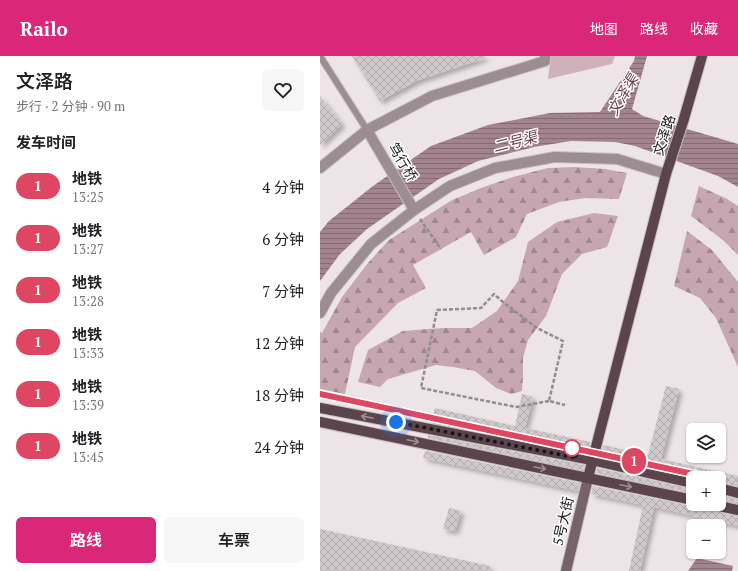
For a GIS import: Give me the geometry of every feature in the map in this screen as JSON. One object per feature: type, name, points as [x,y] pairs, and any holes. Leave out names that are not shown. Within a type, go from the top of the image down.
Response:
[{"type":"main road","name":"文泽路","points":[[588,478],[667,171],[702,56]]},
{"type":"main road","points":[[320,408],[592,460],[686,481]]},
{"type":"main road","points":[[320,422],[686,499]]},
{"type":"main road","name":"5号大街","points":[[566,571],[588,478]]},
{"type":"main road","points":[[726,489],[738,492]]},
{"type":"main road","points":[[726,507],[738,510]]},
{"type":"street","points":[[320,168],[367,130],[432,96],[544,61],[545,56]]},
{"type":"street","name":"笃行桥","points":[[367,130],[413,207]]},
{"type":"street","points":[[320,313],[331,293],[371,244],[413,207],[450,186],[495,168],[555,157],[617,159],[667,171]]},
{"type":"lane","points":[[320,56],[367,130]]},
{"type":"path","points":[[413,207],[441,249]]},
{"type":"path","points":[[549,401],[563,341],[537,328],[494,294],[481,308],[437,310],[421,388],[516,407],[549,401],[565,405]]},
{"type":"shaded area","points":[[551,56],[615,56],[612,64],[548,79]]},
{"type":"green space","points":[[575,167],[605,169],[627,173],[619,199],[585,198],[559,202],[527,214],[516,237],[484,255],[471,232],[413,265],[426,288],[398,303],[355,347],[345,394],[320,389],[320,332],[322,333],[342,297],[368,263],[389,240],[452,200],[481,188],[513,177],[548,168]]},
{"type":"green space","points":[[699,186],[727,199],[738,206],[738,255],[723,240],[691,216]]},
{"type":"green space","points":[[594,213],[618,216],[607,247],[582,254],[562,274],[546,316],[528,340],[523,358],[522,391],[511,394],[496,388],[475,371],[436,365],[388,379],[380,387],[358,382],[368,350],[403,331],[443,328],[472,328],[497,311],[518,281],[528,242],[557,222]]},
{"type":"green space","points":[[687,231],[712,250],[738,282],[738,367],[716,318],[700,298],[674,286]]},
{"type":"water","points":[[635,56],[647,56],[632,109],[643,116],[738,144],[738,187],[718,176],[635,146],[615,142],[571,141],[534,147],[478,161],[439,179],[367,229],[340,254],[320,281],[320,232],[329,221],[373,186],[431,146],[488,125],[550,113],[600,112],[634,61]]},
{"type":"water","points":[[696,559],[733,566],[732,571],[688,571]]},
{"type":"building","points":[[352,56],[485,56],[485,58],[416,81],[380,101]]},
{"type":"building","points":[[320,96],[342,124],[320,145]]},
{"type":"building","points":[[666,386],[679,389],[661,459],[715,471],[686,471],[686,475],[601,455],[603,445],[648,455]]},
{"type":"building","points":[[522,394],[533,397],[525,428],[590,442],[588,453],[431,423],[435,408],[515,426]]},
{"type":"building","points":[[428,435],[585,465],[583,470],[428,438]]},
{"type":"building","points":[[425,451],[580,483],[578,491],[423,458]]},
{"type":"building","points":[[597,468],[686,487],[686,492],[596,473]]},
{"type":"building","points":[[726,473],[738,476],[738,486],[726,483]]},
{"type":"building","points":[[593,486],[686,505],[686,511],[714,511],[738,516],[738,526],[726,523],[726,519],[707,519],[654,507],[640,571],[629,571],[643,505],[591,494]]},
{"type":"building","points":[[726,496],[738,499],[738,503],[726,500]]},
{"type":"building","points":[[449,508],[461,511],[455,531],[443,529]]},
{"type":"building","points":[[320,529],[490,566],[489,571],[320,571]]},
{"type":"metro line","name":"1","points":[[320,394],[686,472]]},
{"type":"route","points":[[396,422],[577,458],[572,448]]},
{"type":"water label","name":"文泽渠","points":[[623,95]]},
{"type":"water label","name":"二号渠","points":[[515,142]]}]
